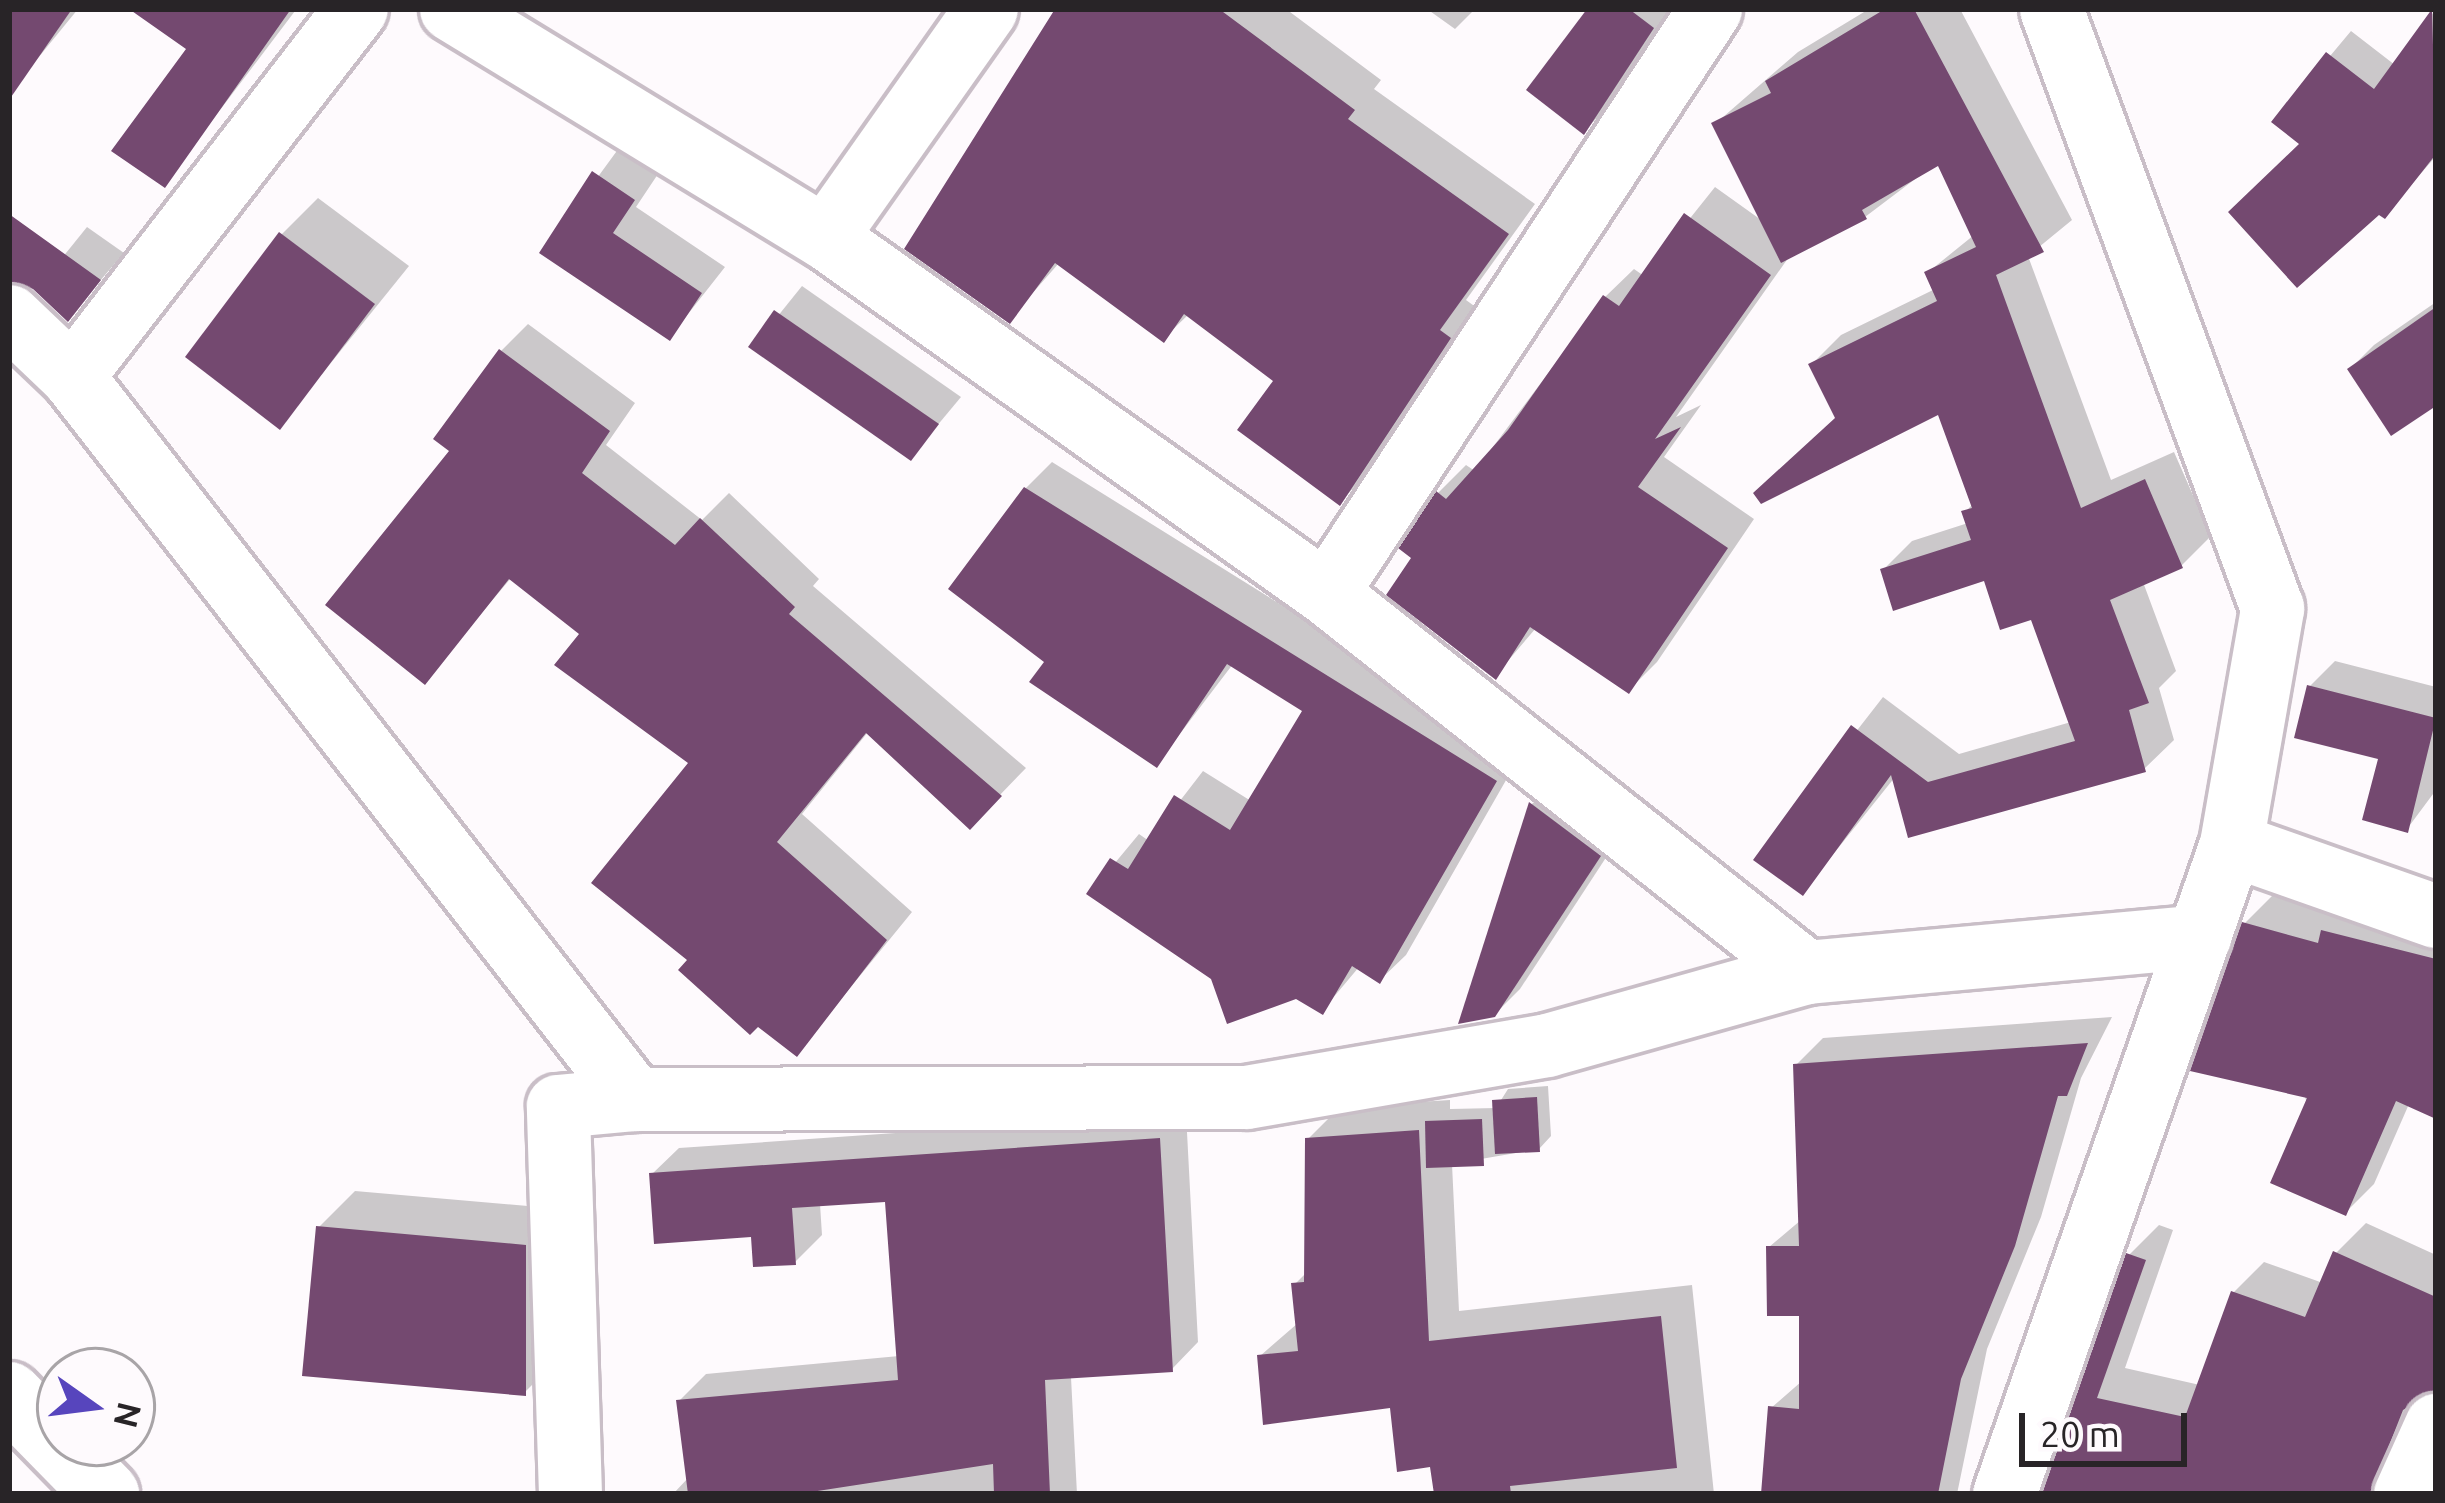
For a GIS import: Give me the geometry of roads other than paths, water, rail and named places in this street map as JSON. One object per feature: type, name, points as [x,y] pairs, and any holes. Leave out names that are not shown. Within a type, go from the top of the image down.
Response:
[{"type":"main road","points":[[9,1395],[106,1494]]},
{"type":"street","points":[[72,376],[356,9]]},
{"type":"street","points":[[451,9],[825,237],[1326,593],[1806,972]]},
{"type":"street","points":[[825,237],[986,9]]},
{"type":"street","points":[[1326,593],[1709,9]]},
{"type":"street","points":[[2004,1494],[2231,844],[2272,608],[2051,9]]},
{"type":"street","points":[[9,316],[72,376],[634,1099]]},
{"type":"street","points":[[2231,844],[2436,916]]},
{"type":"street","points":[[569,1494],[559,1106],[634,1099],[1246,1096],[1547,1045],[1806,972],[2199,936]]},
{"type":"street","points":[[2405,1494],[2436,1425]]}]
